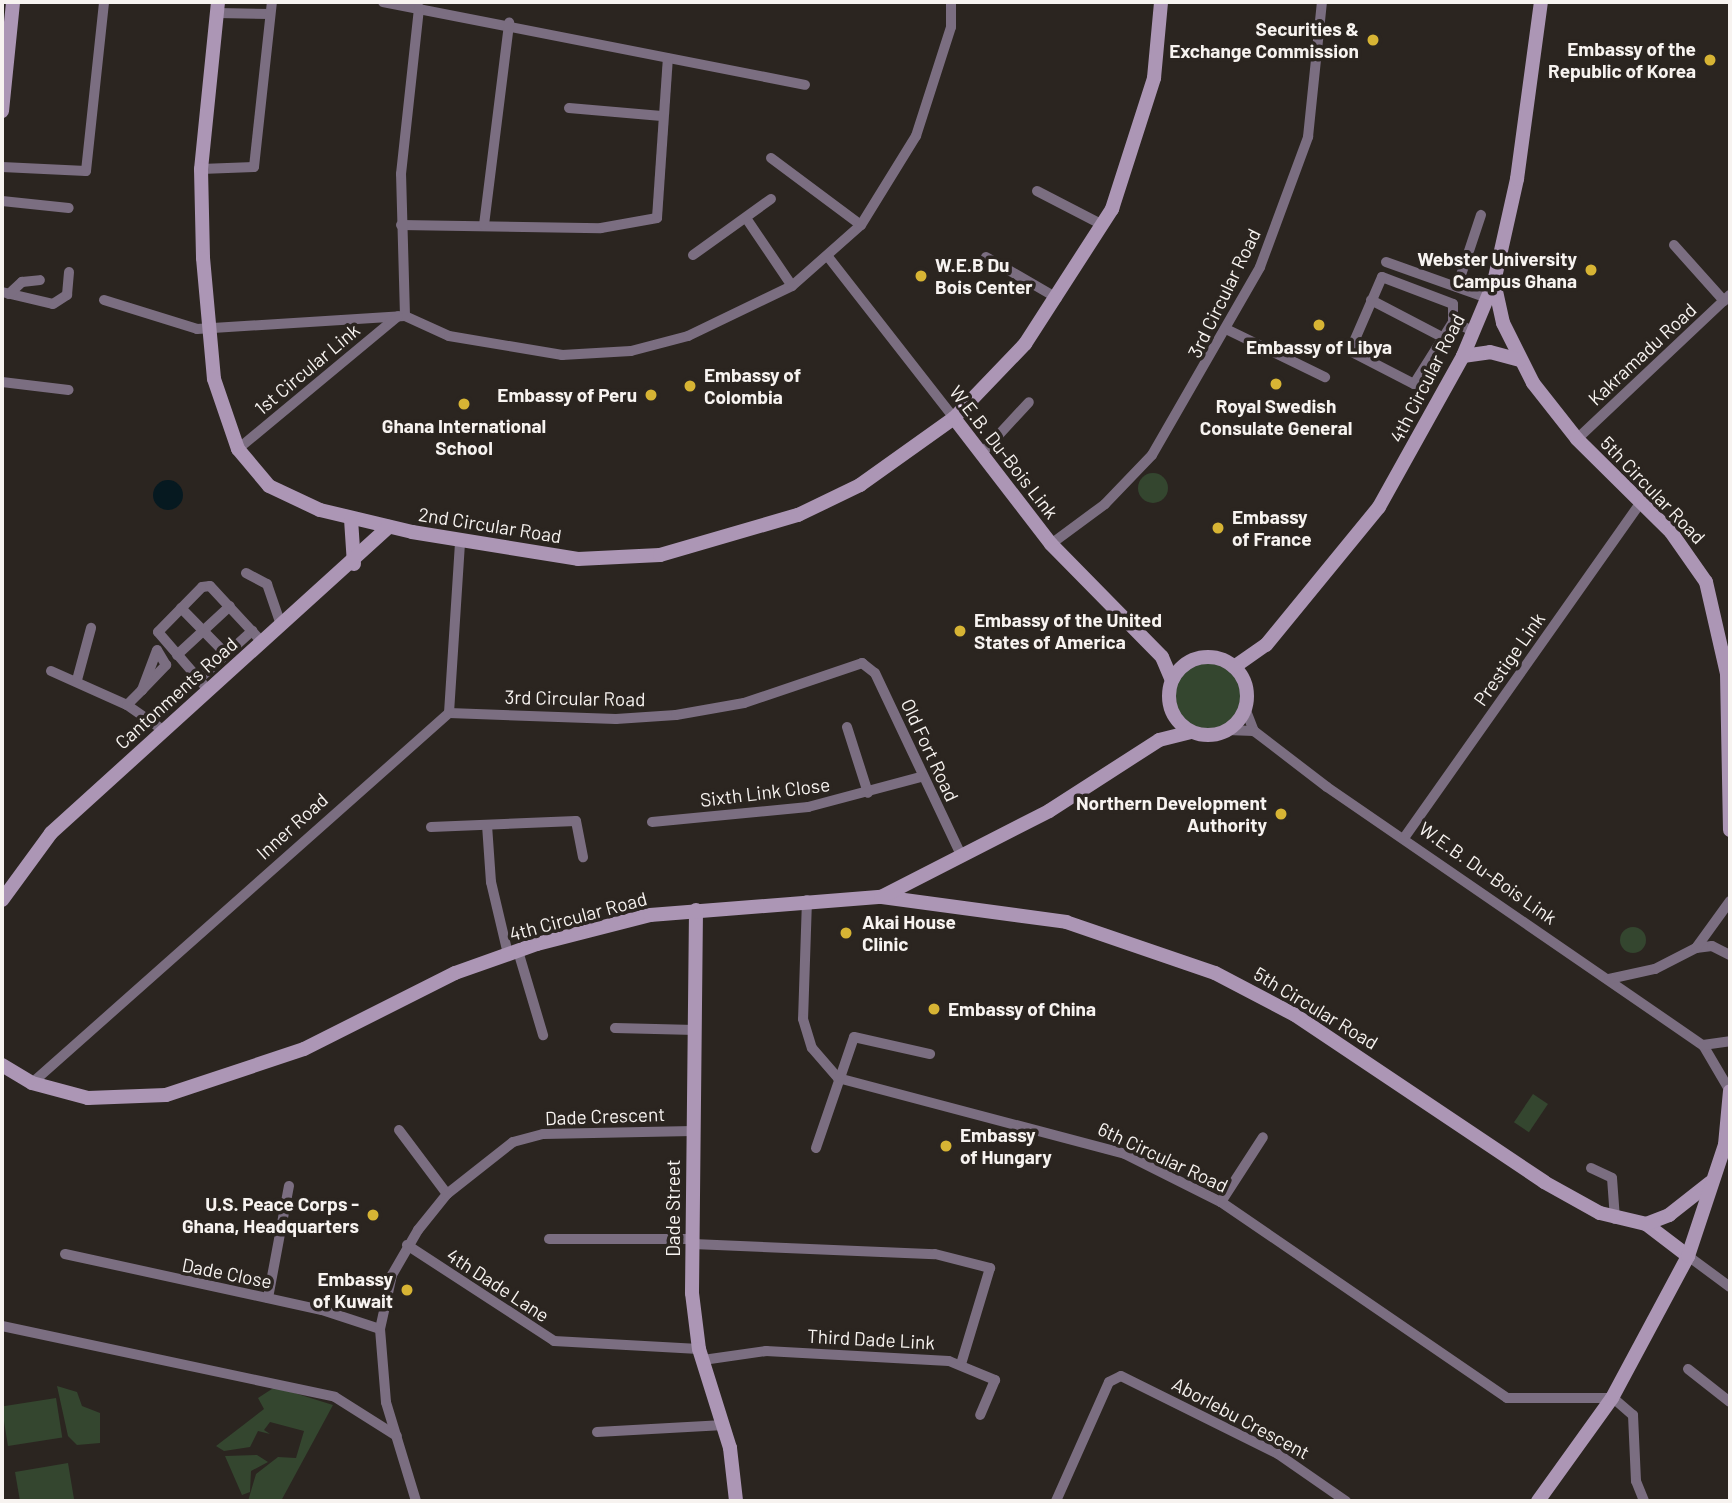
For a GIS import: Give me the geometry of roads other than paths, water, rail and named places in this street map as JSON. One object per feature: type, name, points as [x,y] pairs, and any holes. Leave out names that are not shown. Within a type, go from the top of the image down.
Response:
[{"type":"street","points":[[2,111],[13,2]]},
{"type":"street","points":[[2,167],[86,171],[104,2]]},
{"type":"street","points":[[201,169],[254,167],[272,2]]},
{"type":"street","points":[[383,2],[509,23],[805,85]]},
{"type":"street","points":[[104,300],[208,329],[402,316],[475,342],[590,356],[688,336],[792,286],[829,258],[860,225],[916,136],[951,27],[951,2]]},
{"type":"street","name":"2nd Circular Road","points":[[218,7],[201,169],[208,329],[214,379],[238,449],[254,472],[294,501],[351,519],[389,527],[578,559],[660,555],[725,540],[860,485],[954,418],[1002,370],[1057,298],[1102,225],[1127,173],[1154,78],[1161,2]]},
{"type":"street","name":"3rd Circular Road","points":[[1051,544],[1104,504],[1152,455],[1228,330],[1260,267],[1308,137],[1322,2]]},
{"type":"street","name":"4th Circular Road","points":[[1247,688],[1266,645],[1379,507],[1463,356],[1494,282],[1521,159],[1541,2]]},
{"type":"street","points":[[218,7],[271,14]]},
{"type":"street","points":[[402,316],[401,225],[405,120],[419,8]]},
{"type":"street","points":[[484,225],[509,23]]},
{"type":"street","points":[[401,225],[601,228],[657,218],[668,58]]},
{"type":"street","points":[[569,108],[662,116]]},
{"type":"street","points":[[771,158],[860,225]]},
{"type":"street","points":[[1037,191],[1102,225]]},
{"type":"street","points":[[693,255],[771,199]]},
{"type":"street","points":[[2,201],[69,208]]},
{"type":"street","points":[[1457,287],[1481,215]]},
{"type":"street","points":[[746,218],[792,286]]},
{"type":"street","points":[[1674,245],[1727,298]]},
{"type":"street","points":[[986,257],[1057,298]]},
{"type":"street","name":"W.E.B. Du-Bois Link","points":[[829,258],[1051,544],[1162,657],[1172,680]]},
{"type":"street","points":[[1385,262],[1487,298]]},
{"type":"street","points":[[5,293],[60,301],[69,272]]},
{"type":"street","points":[[1385,276],[1453,304],[1453,322],[1414,384],[1352,354],[1371,300],[1385,276]]},
{"type":"street","points":[[5,293],[22,282],[40,280]]},
{"type":"street","name":"5th Circular Road","points":[[1494,282],[1519,360],[1577,439],[1642,501],[1694,560],[1709,590],[1727,674],[1730,830]]},
{"type":"street","name":"Kakramadu Road","points":[[1577,439],[1727,298]]},
{"type":"street","points":[[1371,300],[1444,338]]},
{"type":"street","name":"1st Circular Link","points":[[238,449],[402,316]]},
{"type":"street","points":[[1453,322],[1473,331]]},
{"type":"street","points":[[1228,330],[1325,377]]},
{"type":"street","points":[[1463,356],[1490,352],[1519,360]]},
{"type":"street","points":[[2,382],[69,390]]},
{"type":"street","points":[[982,453],[1029,402]]},
{"type":"street","name":"Prestige Link","points":[[1404,838],[1642,501]]},
{"type":"street","points":[[351,519],[354,564]]},
{"type":"street","name":"Cantonments Road","points":[[2,900],[51,833],[209,691],[257,636],[281,625],[354,564],[389,527]]},
{"type":"street","points":[[449,713],[460,541]]},
{"type":"street","points":[[246,573],[267,584],[281,625]]},
{"type":"street","points":[[199,679],[226,654],[257,636],[206,584],[158,632],[209,691]]},
{"type":"street","points":[[177,655],[230,606]]},
{"type":"street","points":[[181,608],[226,654]]},
{"type":"street","points":[[77,680],[91,628]]},
{"type":"street","name":"4th Circular Road","points":[[1234,667],[1266,645]]},
{"type":"street","points":[[1162,657],[1188,662],[1212,657],[1234,667],[1247,688],[1245,708],[1254,731],[1191,732],[1173,715],[1172,680],[1188,662]]},
{"type":"street","name":"3rd Circular Road","points":[[449,713],[676,715],[744,703],[862,663]]},
{"type":"street","name":"Old Fort Road","points":[[862,663],[875,673],[921,777],[961,855]]},
{"type":"street","points":[[51,671],[77,680],[127,705],[163,730]]},
{"type":"street","points":[[127,705],[142,690]]},
{"type":"street","points":[[1227,730],[1245,708]]},
{"type":"street","name":"Inner Road","points":[[32,1083],[449,713]]},
{"type":"street","name":"4th Circular Road","points":[[1159,740],[1173,715]]},
{"type":"street","points":[[847,727],[868,793]]},
{"type":"street","name":"W.E.B. Du-Bois Link","points":[[1254,731],[1703,1045],[1730,1091]]},
{"type":"street","name":"4th Circular Road","points":[[2,1065],[32,1083],[88,1098],[166,1094],[304,1049],[455,973],[513,952],[650,915],[807,900],[881,897],[1049,811],[1159,740],[1191,732]]},
{"type":"street","name":"Sixth Link Close","points":[[653,822],[808,807],[921,777]]},
{"type":"street","points":[[431,827],[576,821],[583,858]]},
{"type":"street","points":[[487,825],[513,952],[543,1035]]},
{"type":"street","name":"5th Circular Road","points":[[881,897],[1066,922],[1215,973],[1296,1015],[1544,1182],[1615,1219],[1646,1224],[1688,1256]]},
{"type":"street","points":[[807,900],[803,1019],[812,1048],[838,1078]]},
{"type":"street","points":[[1696,948],[1730,901]]},
{"type":"street","name":"Dade Street","points":[[696,910],[693,1241],[701,1355],[724,1425],[736,1501]]},
{"type":"street","points":[[1609,979],[1655,970],[1696,948],[1717,947],[1730,955]]},
{"type":"street","points":[[615,1028],[695,1030]]},
{"type":"street","points":[[816,1148],[854,1037],[930,1054]]},
{"type":"street","points":[[1703,1045],[1730,1041]]},
{"type":"street","name":"6th Circular Road","points":[[838,1078],[1076,1137],[1221,1202],[1491,1390],[1524,1401],[1612,1397]]},
{"type":"street","points":[[1538,1501],[1612,1397],[1688,1256],[1717,1172],[1730,1091]]},
{"type":"street","points":[[400,1130],[447,1194]]},
{"type":"street","name":"Dade Crescent","points":[[416,1501],[382,1379],[380,1329],[392,1275],[407,1245],[447,1194],[490,1155],[543,1134],[693,1131]]},
{"type":"street","points":[[1221,1202],[1264,1137]]},
{"type":"street","points":[[1591,1168],[1612,1178],[1615,1219]]},
{"type":"street","points":[[1646,1224],[1698,1195],[1717,1172]]},
{"type":"street","points":[[268,1298],[289,1186]]},
{"type":"street","points":[[549,1239],[693,1241],[935,1254],[990,1268],[961,1364]]},
{"type":"street","name":"4th Dade Lane","points":[[407,1245],[554,1341],[701,1355]]},
{"type":"street","name":"Dade Close","points":[[65,1254],[268,1298],[380,1329]]},
{"type":"street","points":[[1688,1256],[1730,1287]]},
{"type":"street","points":[[2,1326],[335,1397],[397,1436]]},
{"type":"street","name":"Third Dade Link","points":[[701,1355],[766,1351],[961,1364],[995,1380],[980,1415]]},
{"type":"street","points":[[1688,1369],[1730,1402]]},
{"type":"street","name":"Aborlebu Crescent","points":[[1056,1501],[1116,1377],[1242,1434],[1346,1501]]},
{"type":"street","points":[[1612,1397],[1633,1415],[1636,1481],[1644,1501]]},
{"type":"street","points":[[597,1432],[724,1425]]},
{"type":"water","points":[[168,480],[178,485],[183,495],[178,505],[168,510],[158,505],[153,495],[158,485]]},
{"type":"place","name":"Securities & Exchange Commission","points":[[1373,40]]},
{"type":"place","name":"Embassy of the Republic of Korea","points":[[1710,60]]},
{"type":"place","name":"Webster University Campus Ghana","points":[[1591,270]]},
{"type":"place","name":"W.E.B Du Bois Center","points":[[921,276]]},
{"type":"place","name":"Embassy of Libya","points":[[1319,325]]},
{"type":"place","name":"Royal Swedish Consulate General","points":[[1276,384]]},
{"type":"place","name":"Embassy of Colombia","points":[[690,386]]},
{"type":"place","name":"Embassy of Peru","points":[[651,395]]},
{"type":"place","name":"Ghana International School","points":[[464,404]]},
{"type":"place","name":"Embassy of France","points":[[1218,528]]},
{"type":"place","name":"Embassy of the United States of America","points":[[960,631]]},
{"type":"place","name":"Northern Development Authority","points":[[1281,814]]},
{"type":"place","name":"Akai House Clinic","points":[[846,933]]},
{"type":"place","name":"Embassy of China","points":[[934,1009]]},
{"type":"place","name":"Embassy of Hungary","points":[[946,1146]]},
{"type":"place","name":"U.S. Peace Corps - Ghana, Headquarters","points":[[373,1215]]},
{"type":"place","name":"Embassy of Kuwait","points":[[407,1290]]}]
